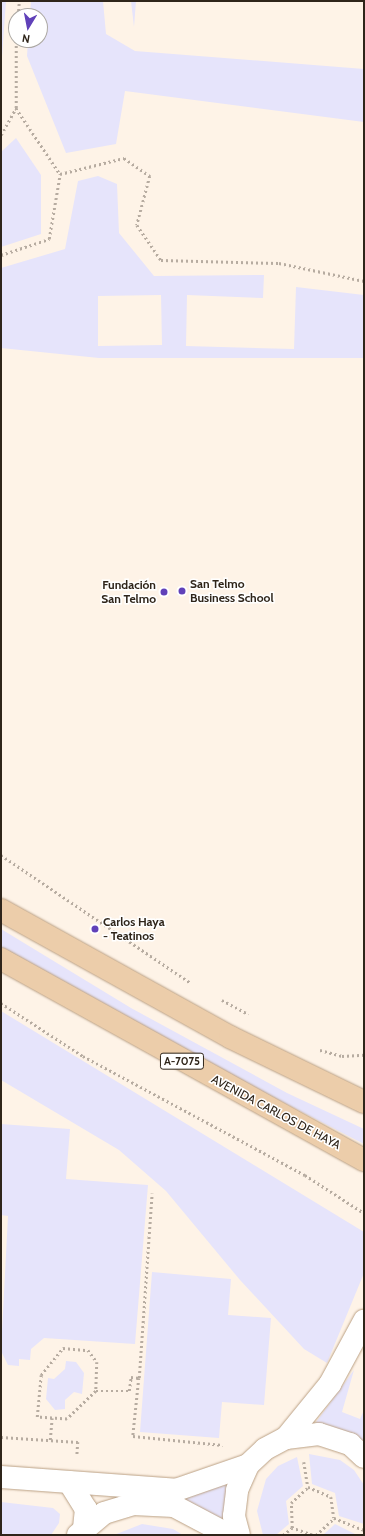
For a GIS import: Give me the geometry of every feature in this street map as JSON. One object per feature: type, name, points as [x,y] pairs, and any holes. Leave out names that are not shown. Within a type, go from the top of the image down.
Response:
[{"type":"main road","points":[[1,910],[230,1037],[359,1097]]},
{"type":"main road","name":"AVENIDA CARLOS DE HAYA","points":[[1,959],[364,1160]]},
{"type":"lane","points":[[286,1438],[330,1384],[364,1321]]},
{"type":"lane","points":[[239,1535],[234,1516],[237,1490],[248,1465],[265,1449],[286,1438],[319,1434],[350,1444],[364,1457]]},
{"type":"lane","points":[[1,1477],[176,1490],[248,1465]]},
{"type":"lane","points":[[72,1482],[86,1509],[81,1532]]},
{"type":"lane","points":[[81,1532],[104,1514],[133,1504],[174,1506],[229,1535]]},
{"type":"path","points":[[1,135],[16,108],[16,48]]},
{"type":"path","points":[[1,255],[49,239],[60,174],[16,108]]},
{"type":"path","points":[[60,174],[124,158],[150,176],[137,225],[161,260],[279,263],[364,281]]},
{"type":"path","points":[[1,855],[199,988]]},
{"type":"path","points":[[220,999],[255,1018]]},
{"type":"path","points":[[1,1003],[83,1056],[305,1175],[364,1213]]},
{"type":"path","points":[[1,1007],[5,1006]]},
{"type":"path","points":[[311,1047],[342,1056],[364,1055]]},
{"type":"path","points":[[152,1193],[139,1378],[133,1436],[265,1449]]},
{"type":"path","points":[[96,1391],[97,1362],[88,1350],[63,1348],[41,1375],[37,1417],[67,1419],[96,1391],[129,1391],[130,1377],[139,1378]]},
{"type":"path","points":[[50,1440],[52,1418]]},
{"type":"path","points":[[1,1437],[78,1442],[72,1482]]},
{"type":"path","points":[[292,1528],[291,1503],[308,1487],[331,1497],[334,1518]]},
{"type":"path","points":[[334,1518],[364,1530]]},
{"type":"path","points":[[316,1535],[334,1518]]},
{"type":"path","points":[[283,1535],[292,1528]]},
{"type":"path","points":[[292,1528],[312,1535]]},
{"type":"shaded area","points":[[1,1],[6,1],[1,71]]},
{"type":"shaded area","points":[[31,1],[103,1],[106,34],[135,51],[364,69],[364,122],[125,91],[116,144],[66,153],[27,56],[28,48],[48,48],[48,8],[31,8]]},
{"type":"shaded area","points":[[131,1],[136,1],[134,27]]},
{"type":"shaded area","points":[[16,138],[41,175],[41,234],[1,247],[1,152]]},
{"type":"shaded area","points":[[98,176],[117,184],[119,233],[154,276],[264,275],[263,298],[187,295],[186,346],[294,349],[296,287],[364,295],[364,358],[99,358],[1,348],[1,268],[65,249],[78,181]],"holes":[[[161,295],[162,345],[98,346],[98,296]]]},
{"type":"shaded area","points":[[1,929],[131,1008],[287,1093],[364,1129],[364,1144],[124,1020],[1,948]]},
{"type":"shaded area","points":[[1,1011],[364,1232],[364,1273],[327,1363],[304,1349],[240,1280],[166,1191],[119,1150],[1,1080]]},
{"type":"shaded area","points":[[1,1124],[70,1129],[66,1179],[148,1185],[135,1344],[44,1338],[31,1349],[30,1360],[19,1359],[19,1366],[8,1365],[1,1351],[8,1216],[1,1215]]},
{"type":"shaded area","points":[[152,1272],[231,1279],[228,1315],[271,1318],[264,1405],[222,1402],[219,1438],[140,1432]]},
{"type":"shaded area","points":[[66,1361],[76,1362],[84,1373],[82,1394],[74,1392],[65,1400],[65,1409],[55,1410],[46,1399],[48,1378],[54,1379],[65,1369]]},
{"type":"shaded area","points":[[354,1370],[342,1412],[360,1419],[364,1410],[364,1446],[314,1425]]},
{"type":"shaded area","points":[[309,1454],[340,1460],[354,1470],[364,1485],[364,1524],[339,1516],[335,1493],[312,1484]]},
{"type":"shaded area","points":[[297,1457],[303,1486],[286,1501],[289,1524],[276,1535],[263,1535],[257,1511],[266,1479],[278,1466]]},
{"type":"shaded area","points":[[233,1480],[226,1521],[179,1499]]},
{"type":"shaded area","points":[[1,1502],[53,1508],[60,1514],[59,1523],[51,1535],[1,1535]]},
{"type":"shaded area","points":[[142,1524],[173,1529],[183,1535],[114,1535]]},
{"type":"shaded area","points":[[335,1524],[357,1535],[323,1535]]},
{"type":"place","name":"San Telmo Business School","points":[[182,591]]},
{"type":"place","name":"Fundación San Telmo","points":[[164,592]]},
{"type":"place","name":"Carlos Haya - Teatinos","points":[[95,929]]}]
